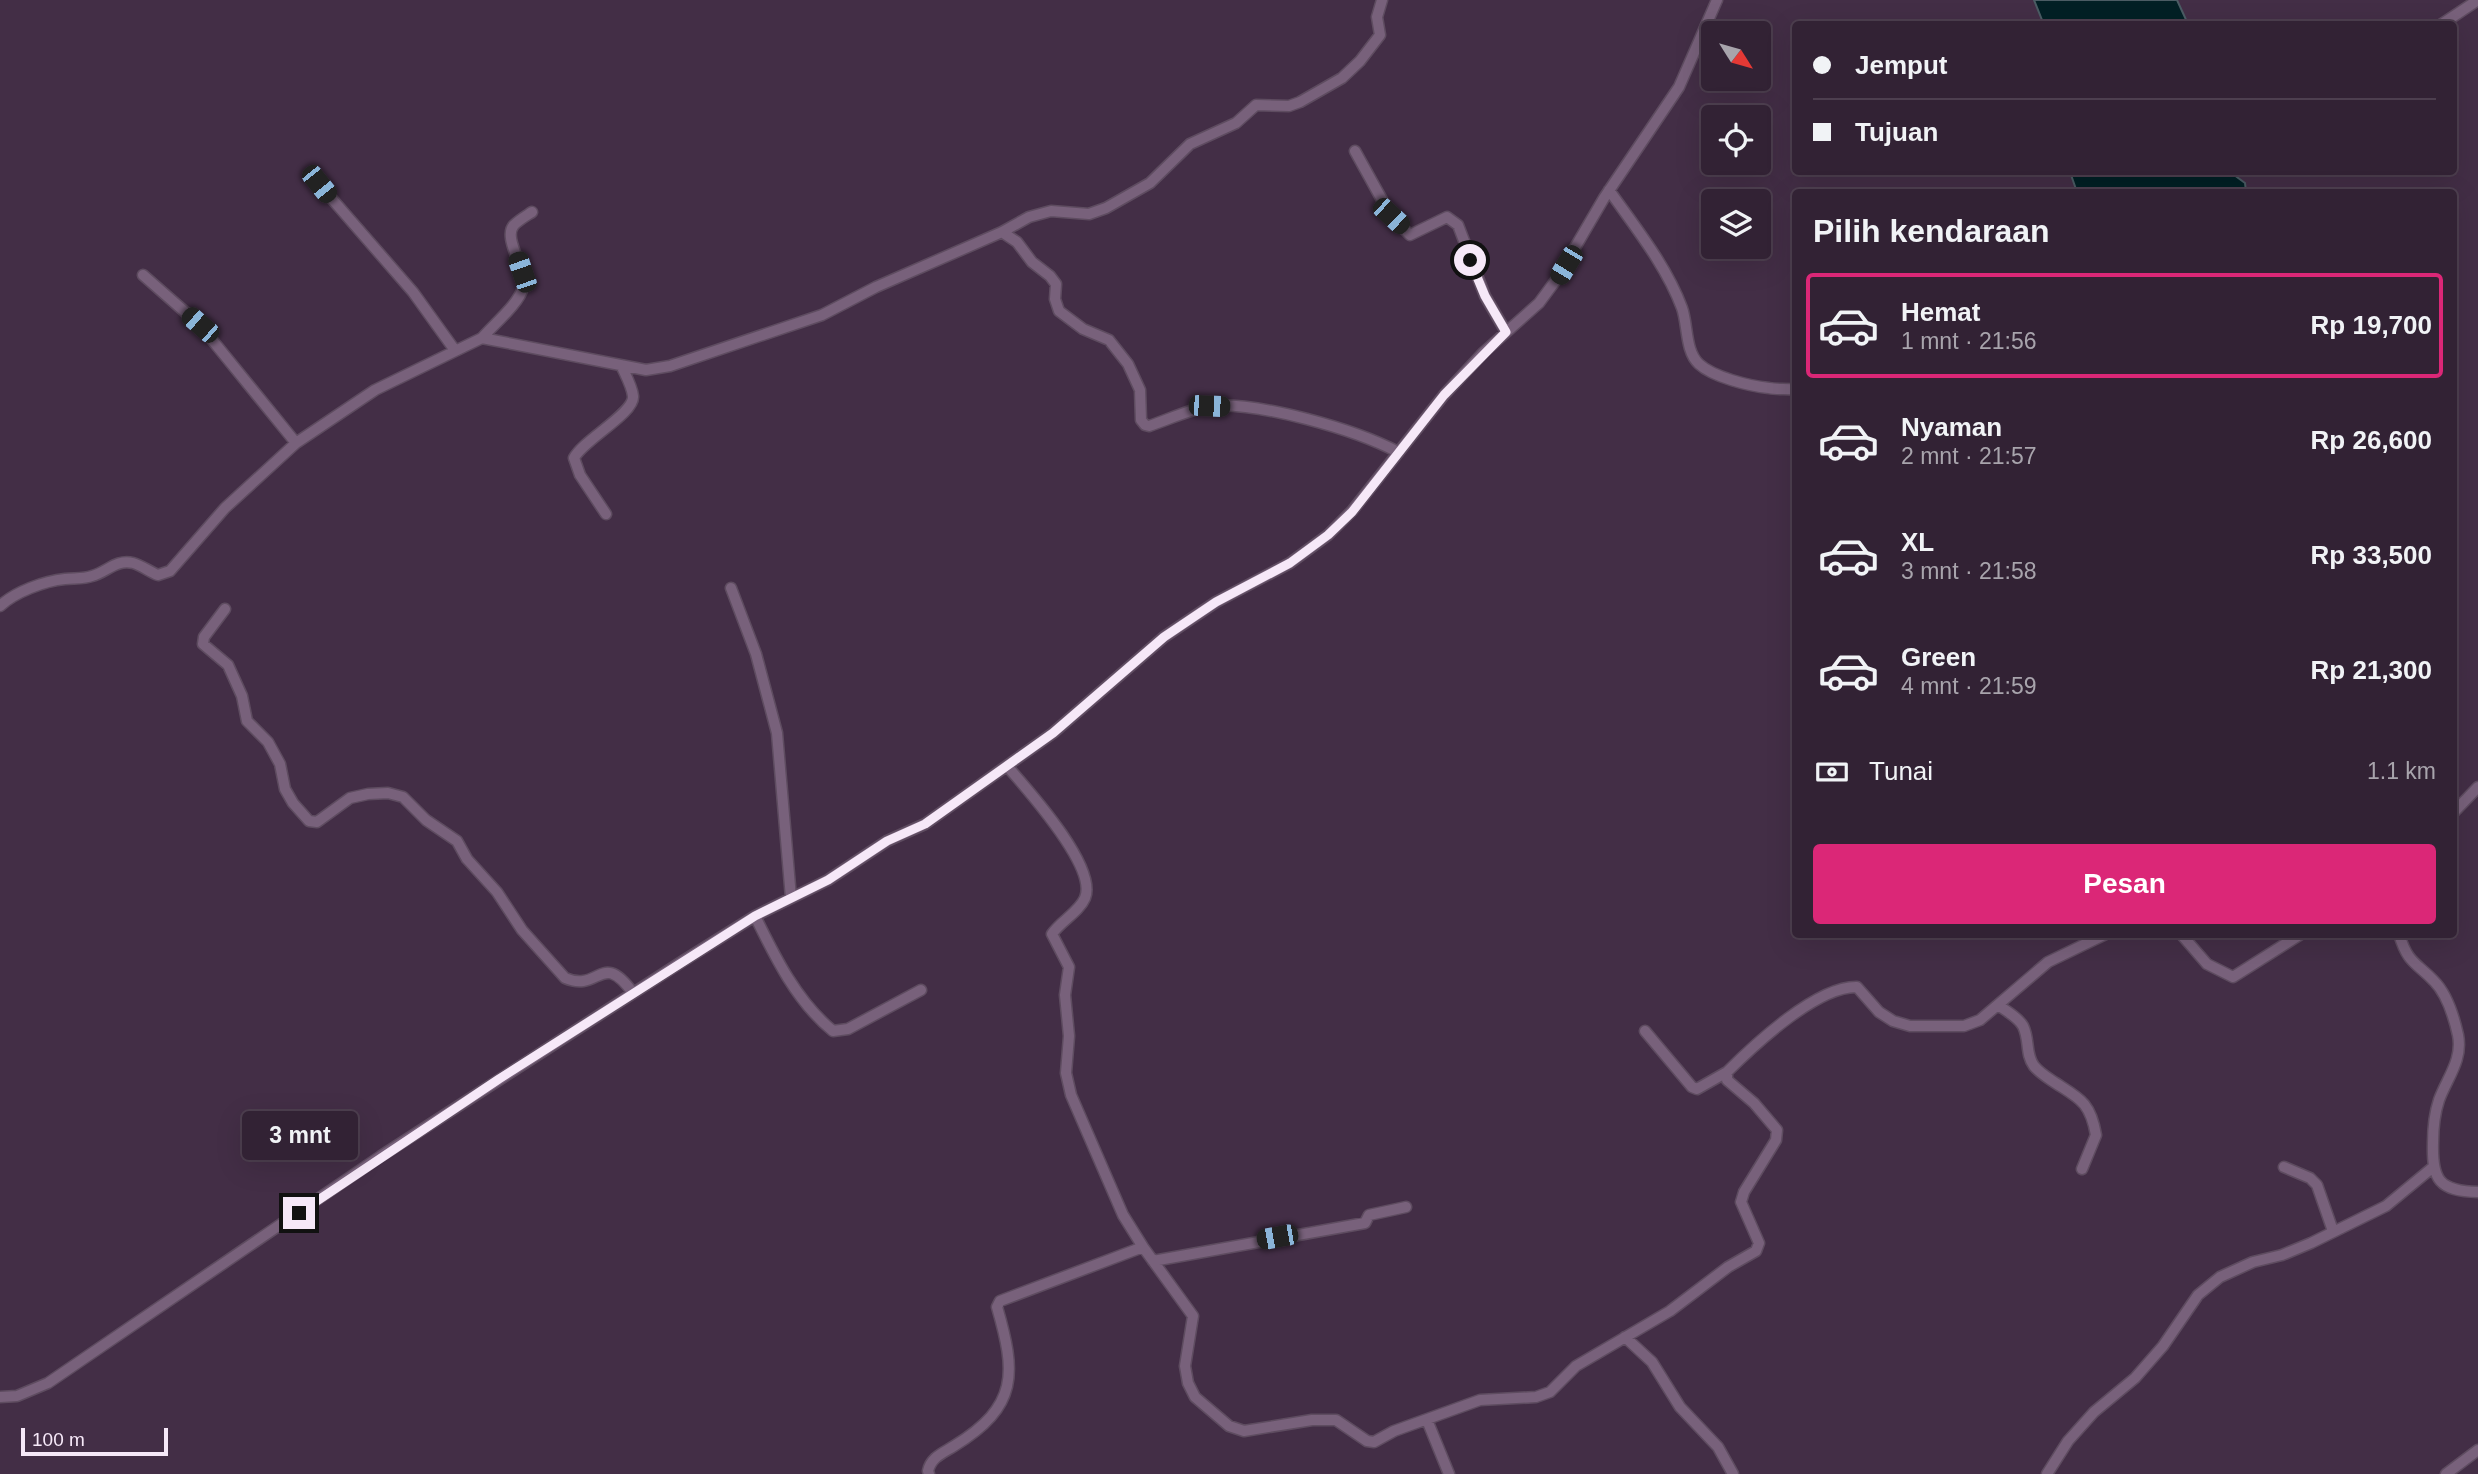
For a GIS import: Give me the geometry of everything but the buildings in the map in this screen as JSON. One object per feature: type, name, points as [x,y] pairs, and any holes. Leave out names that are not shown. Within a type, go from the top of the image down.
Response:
[{"type":"street","points":[[482,338],[646,370],[670,366],[822,315],[876,287],[1002,232],[1028,217],[1051,212],[1089,214],[1106,208],[1150,183],[1190,144],[1236,123],[1256,105],[1289,106],[1300,102],[1342,78],[1360,61],[1380,34],[1377,17],[1382,0]]},
{"type":"street","points":[[0,1397],[17,1396],[48,1383],[381,1156],[633,993],[755,916],[828,880],[887,841],[925,824],[1053,733],[1164,637],[1216,602],[1290,563],[1328,535],[1352,512],[1458,380],[1539,303],[1556,280],[1609,190],[1679,86],[1717,0]]},
{"type":"street","points":[[2446,21],[2478,0]]},
{"type":"street","points":[[1355,151],[1391,216],[1410,235],[1447,217],[1458,225],[1485,296],[1506,332]]},
{"type":"street","points":[[319,184],[413,292],[454,349]]},
{"type":"street","points":[[1609,190],[1657,259],[1681,307],[1691,352],[1697,362],[1707,370],[1743,383],[1770,389],[1792,390]]},
{"type":"street","points":[[0,607],[17,595],[46,583],[87,578],[113,564],[132,563],[158,575],[170,571],[225,508],[296,443],[375,390],[454,349],[482,338],[518,298],[523,287],[522,272],[510,237],[515,224],[532,212]]},
{"type":"street","points":[[1002,232],[1017,242],[1032,262],[1051,276],[1056,284],[1055,299],[1059,311],[1083,329],[1108,340],[1128,364],[1140,390],[1140,420],[1145,425],[1209,406],[1270,411],[1352,431],[1398,452]]},
{"type":"street","points":[[143,275],[200,325],[296,443]]},
{"type":"street","points":[[606,514],[580,475],[574,458],[578,449],[632,403],[633,396],[621,365]]},
{"type":"street","points":[[731,588],[756,654],[777,733],[791,898]]},
{"type":"street","points":[[225,609],[204,638],[203,644],[228,665],[242,696],[247,721],[268,742],[280,764],[285,789],[309,821],[317,822],[351,798],[388,793],[403,797],[426,820],[457,841],[467,859],[497,892],[522,930],[565,978],[574,982],[585,981],[603,973],[614,973],[622,977],[633,993]]},
{"type":"street","points":[[1007,766],[1069,843],[1084,875],[1087,895],[1081,906],[1052,934],[1069,967],[1065,995],[1069,1037],[1066,1073],[1071,1094],[1123,1215],[1193,1316],[1185,1366],[1188,1383],[1195,1398],[1229,1426],[1244,1431],[1312,1420],[1336,1420],[1367,1441],[1374,1442],[1394,1431],[1480,1400],[1536,1397],[1550,1392],[1576,1366],[1670,1311],[1728,1267],[1756,1251],[1759,1243],[1741,1202],[1744,1192],[1776,1140],[1777,1130],[1754,1103],[1727,1080],[1727,1072]]},
{"type":"street","points":[[2457,809],[2478,786]]},
{"type":"street","points":[[755,916],[790,982],[833,1031],[848,1029],[921,990]]},
{"type":"street","points":[[1644,1031],[1692,1087],[1698,1089],[1727,1072],[1759,1040],[1823,996],[1843,987],[1857,987],[1879,1012],[1893,1021],[1910,1026],[1964,1026],[1980,1020],[2048,962],[2098,938]]},
{"type":"street","points":[[2184,938],[2207,964],[2233,976],[2295,938]]},
{"type":"street","points":[[2401,938],[2410,960],[2440,989],[2455,1025],[2459,1044],[2452,1073],[2438,1101],[2433,1120],[2432,1168],[2445,1185],[2456,1191],[2478,1192]]},
{"type":"street","points":[[1998,1005],[2022,1025],[2028,1044],[2027,1056],[2037,1070],[2073,1093],[2087,1107],[2096,1135],[2082,1169]]},
{"type":"street","points":[[2284,1167],[2310,1178],[2317,1185],[2333,1231]]},
{"type":"street","points":[[2047,1474],[2068,1441],[2094,1412],[2135,1378],[2163,1346],[2198,1295],[2220,1277],[2253,1262],[2282,1255],[2386,1206],[2432,1168]]},
{"type":"street","points":[[1153,1261],[1365,1223],[1369,1214],[1406,1207]]},
{"type":"street","points":[[929,1474],[932,1460],[960,1442],[993,1415],[1008,1391],[1011,1373],[999,1301],[1143,1247]]},
{"type":"street","points":[[1625,1337],[1652,1362],[1680,1407],[1718,1447],[1733,1474]]},
{"type":"street","points":[[1427,1420],[1449,1474]]},
{"type":"street","points":[[2446,1474],[2478,1450]]},
{"type":"shaded area","points":[[2034,0],[2177,0],[2187,21],[2041,21]]},
{"type":"shaded area","points":[[2071,175],[2234,175],[2245,183],[2246,189],[2076,189]]},
{"type":"route","points":[[299,1213],[499,1079],[755,916],[828,880],[887,841],[925,824],[1053,733],[1164,637],[1216,602],[1290,563],[1328,535],[1352,512],[1444,395],[1506,332],[1485,296],[1470,260]]}]
